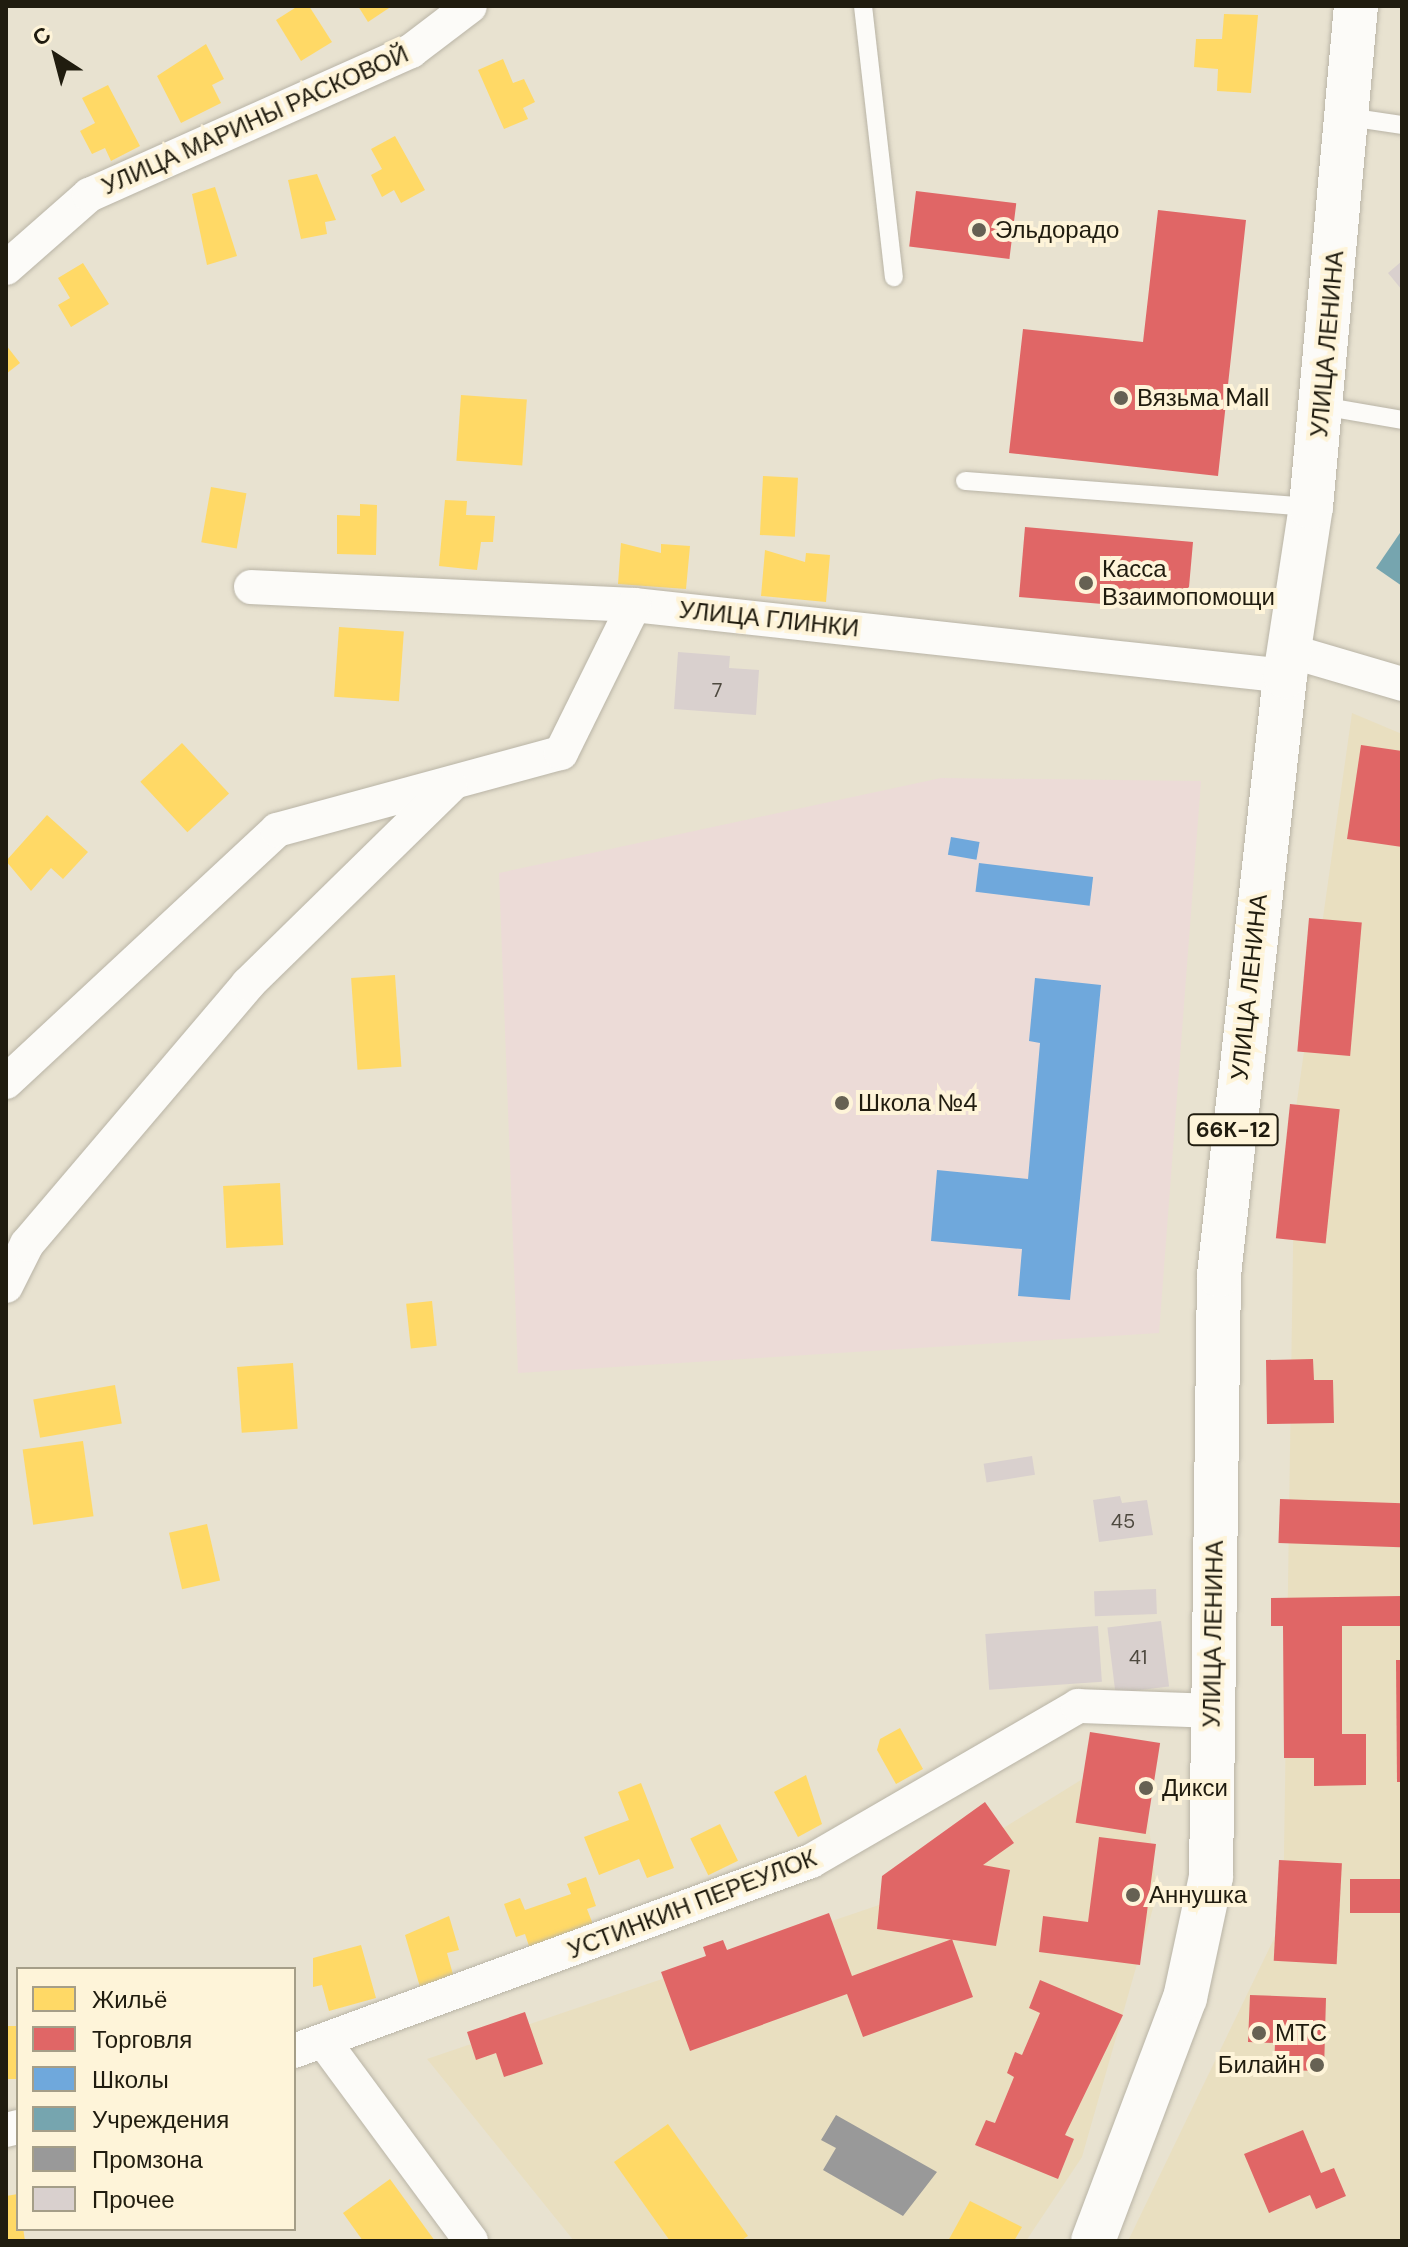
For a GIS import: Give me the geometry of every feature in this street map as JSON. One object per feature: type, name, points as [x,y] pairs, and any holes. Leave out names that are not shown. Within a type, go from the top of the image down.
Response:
[{"type":"main road","name":"УЛИЦА ЛЕНИНА","points":[[1093,2241],[1185,1998],[1211,1877],[1219,1275],[1287,664],[1311,507],[1356,6]]},
{"type":"street","name":"УЛИЦА МАРИНЫ РАСКОВОЙ","points":[[6,268],[89,195],[411,51],[470,6]]},
{"type":"street","name":"УЛИЦА ГЛИНКИ","points":[[251,587],[634,605],[1287,664],[1402,684]]},
{"type":"street","points":[[6,1082],[277,830],[561,753],[634,605]]},
{"type":"street","points":[[6,1286],[27,1244],[248,984],[453,783]]},
{"type":"street","name":"УСТИНКИН ПЕРЕУЛОК","points":[[309,2047],[811,1861],[1078,1706],[1212,1711]]},
{"type":"street","points":[[309,2047],[471,2241]]},
{"type":"lane","points":[[863,6],[894,277]]},
{"type":"lane","points":[[1348,117],[1402,125]]},
{"type":"lane","points":[[1321,406],[1402,420]]},
{"type":"lane","points":[[965,481],[1311,507]]},
{"type":"shaded area","points":[[1352,713],[1402,734],[1402,2241],[1128,2241],[1283,1920],[1295,1115]]},
{"type":"shaded area","name":"Школа №4","points":[[941,778],[1201,781],[1159,1333],[518,1373],[499,873]]},
{"type":"shaded area","points":[[1139,1744],[1157,1894],[1082,2157],[1026,2241],[574,2241],[427,2059],[879,1905]]},
{"type":"building: Жильё","points":[[298,6],[309,6],[332,42],[301,61],[276,20]]},
{"type":"building: Жильё","points":[[358,6],[392,6],[368,22]]},
{"type":"building: Жильё","points":[[1224,14],[1258,15],[1251,93],[1217,91],[1218,69],[1194,67],[1196,39],[1222,39]]},
{"type":"building: Жильё","points":[[206,44],[224,79],[212,85],[221,103],[181,123],[157,76]]},
{"type":"building: Жильё","points":[[503,59],[513,83],[524,79],[535,102],[523,108],[528,119],[504,129],[478,70]]},
{"type":"building: Жильё","points":[[108,85],[140,146],[111,161],[105,148],[92,154],[80,131],[95,123],[82,98]]},
{"type":"building: Жильё","points":[[395,136],[425,190],[401,203],[394,190],[382,197],[371,175],[382,169],[371,149]]},
{"type":"building: Жильё","points":[[317,174],[336,220],[325,222],[327,234],[301,239],[288,180]]},
{"type":"building: Жильё","points":[[215,187],[237,256],[207,265],[192,194]]},
{"type":"building: Жильё","points":[[83,263],[109,304],[71,327],[58,305],[70,298],[58,278]]},
{"type":"building: Жильё","points":[[6,345],[20,363],[6,374]]},
{"type":"building: Жильё","points":[[461,395],[527,400],[522,465],[456,461]]},
{"type":"building: Жильё","points":[[763,476],[798,478],[795,537],[760,535]]},
{"type":"building: Жильё","points":[[211,487],[246,493],[237,548],[201,542]]},
{"type":"building: Жильё","points":[[445,500],[467,501],[466,515],[495,516],[493,542],[481,542],[477,570],[439,566]]},
{"type":"building: Жильё","points":[[360,504],[377,505],[376,555],[337,554],[337,515],[360,516]]},
{"type":"building: Жильё","points":[[621,543],[661,553],[661,544],[690,546],[686,589],[618,584]]},
{"type":"building: Жильё","points":[[765,550],[805,562],[806,553],[830,555],[826,602],[761,596]]},
{"type":"building: Жильё","points":[[339,627],[404,632],[399,701],[334,697]]},
{"type":"building: Жильё","points":[[182,743],[229,793],[187,832],[140,782]]},
{"type":"building: Жильё","points":[[47,815],[88,852],[63,879],[51,868],[31,891],[6,861]]},
{"type":"building: Жильё","points":[[395,975],[401,1067],[358,1070],[351,978]]},
{"type":"building: Жильё","points":[[280,1183],[283,1245],[226,1248],[223,1186]]},
{"type":"building: Жильё","points":[[432,1301],[437,1346],[411,1348],[406,1304]]},
{"type":"building: Жильё","points":[[293,1363],[298,1429],[242,1433],[237,1367]]},
{"type":"building: Жильё","points":[[115,1385],[122,1423],[40,1438],[33,1399]]},
{"type":"building: Жильё","points":[[83,1441],[94,1516],[33,1525],[23,1449]]},
{"type":"building: Жильё","points":[[207,1524],[220,1581],[182,1589],[169,1533]]},
{"type":"building: Жильё","points":[[900,1728],[923,1769],[896,1784],[877,1750],[880,1739]]},
{"type":"building: Жильё","points":[[806,1775],[822,1824],[798,1837],[774,1792]]},
{"type":"building: Жильё","points":[[641,1783],[674,1868],[647,1878],[639,1859],[599,1875],[584,1837],[629,1820],[618,1792]]},
{"type":"building: Жильё","points":[[720,1824],[738,1861],[708,1875],[690,1838]]},
{"type":"building: Жильё","points":[[586,1877],[596,1906],[587,1909],[594,1927],[530,1949],[525,1934],[516,1937],[504,1904],[520,1898],[525,1910],[571,1894],[567,1884]]},
{"type":"building: Жильё","points":[[449,1916],[459,1950],[447,1953],[454,1978],[420,1987],[405,1935]]},
{"type":"building: Жильё","points":[[361,1945],[376,1998],[329,2011],[322,1985],[313,1987],[313,1958]]},
{"type":"building: Жильё","points":[[6,2026],[16,2026],[16,2079],[6,2079]]},
{"type":"building: Жильё","points":[[668,2124],[748,2236],[740,2241],[670,2241],[614,2162]]},
{"type":"building: Жильё","points":[[390,2179],[435,2241],[363,2241],[343,2213]]},
{"type":"building: Жильё","points":[[16,2194],[16,2231],[24,2231],[25,2241],[6,2241],[6,2196]]},
{"type":"building: Жильё","points":[[970,2201],[1022,2227],[1014,2241],[948,2241]]},
{"type":"building: Торговля","points":[[916,191],[1016,203],[1009,259],[909,247]]},
{"type":"building: Торговля","name":"Вязьма Mall","points":[[1158,210],[1246,220],[1218,476],[1009,453],[1023,329],[1143,342]]},
{"type":"building: Торговля","points":[[1025,527],[1193,542],[1189,587],[1162,609],[1019,597]]},
{"type":"building: Торговля","points":[[1361,745],[1402,751],[1402,847],[1347,839]]},
{"type":"building: Торговля","points":[[1309,918],[1362,923],[1350,1056],[1297,1051]]},
{"type":"building: Торговля","points":[[1290,1104],[1340,1109],[1326,1243],[1276,1238]]},
{"type":"building: Торговля","points":[[1313,1359],[1314,1380],[1333,1380],[1334,1423],[1267,1424],[1266,1360]]},
{"type":"building: Торговля","points":[[1280,1499],[1402,1503],[1400,1547],[1278,1543]]},
{"type":"building: Торговля","points":[[1402,1596],[1402,1626],[1342,1626],[1342,1734],[1366,1734],[1366,1785],[1314,1786],[1314,1758],[1284,1758],[1283,1626],[1271,1626],[1271,1598]]},
{"type":"building: Торговля","points":[[1396,1660],[1402,1660],[1402,1782],[1397,1782]]},
{"type":"building: Торговля","points":[[1090,1732],[1160,1743],[1146,1834],[1076,1823]]},
{"type":"building: Торговля","points":[[985,1802],[1014,1843],[983,1865],[1010,1870],[996,1946],[877,1929],[882,1876]]},
{"type":"building: Торговля","points":[[1099,1837],[1156,1844],[1140,1965],[1039,1952],[1043,1916],[1088,1922]]},
{"type":"building: Торговля","points":[[1279,1860],[1342,1863],[1337,1964],[1274,1961]]},
{"type":"building: Торговля","points":[[1350,1879],[1402,1879],[1402,1913],[1350,1913]]},
{"type":"building: Торговля","points":[[829,1913],[852,1976],[952,1939],[973,1997],[863,2037],[847,1994],[690,2051],[661,1972],[706,1956],[703,1947],[723,1940],[727,1950]]},
{"type":"building: Торговля","points":[[1040,1980],[1123,2015],[1065,2135],[1074,2139],[1058,2179],[975,2145],[986,2120],[995,2123],[1014,2077],[1007,2073],[1015,2052],[1022,2055],[1040,2013],[1029,2008]]},
{"type":"building: Торговля","points":[[1250,1995],[1326,1998],[1324,2071],[1274,2070],[1275,2043],[1248,2042]]},
{"type":"building: Торговля","points":[[525,2012],[543,2064],[504,2077],[496,2053],[476,2060],[467,2032]]},
{"type":"building: Торговля","points":[[1303,2130],[1321,2173],[1334,2168],[1346,2196],[1316,2209],[1310,2195],[1269,2213],[1244,2154]]},
{"type":"building: Школы","points":[[951,837],[980,842],[976,860],[948,855]]},
{"type":"building: Школы","points":[[979,863],[1093,877],[1090,906],[975,892]]},
{"type":"building: Школы","name":"Школа №4","points":[[1035,978],[1101,985],[1070,1300],[1018,1296],[1022,1249],[931,1241],[937,1170],[1028,1179],[1040,1043],[1029,1041]]},
{"type":"building: Учреждения","points":[[1402,530],[1402,586],[1376,568]]},
{"type":"building: Промзона","points":[[836,2115],[937,2172],[903,2216],[823,2170],[836,2148],[821,2140]]},
{"type":"building: Прочее","points":[[1402,261],[1402,290],[1388,273]]},
{"type":"building: Прочее","points":[[678,652],[730,656],[729,668],[759,670],[756,715],[674,709]]},
{"type":"building: Прочее","points":[[1032,1456],[1035,1475],[987,1482],[984,1464]]},
{"type":"building: Прочее","points":[[1120,1496],[1122,1503],[1147,1500],[1153,1535],[1099,1542],[1093,1500]]},
{"type":"building: Прочее","points":[[1156,1589],[1157,1614],[1095,1616],[1094,1591]]},
{"type":"building: Прочее","points":[[1161,1621],[1169,1687],[1115,1693],[1107,1628]]},
{"type":"building: Прочее","points":[[1098,1626],[1102,1682],[989,1690],[985,1634]]},
{"type":"place","name":"Эльдорадо","points":[[979,230]]},
{"type":"place","name":"Вязьма Mall","points":[[1121,398]]},
{"type":"place","name":"Касса Взаимопомощи","points":[[1086,583]]},
{"type":"place","name":"Школа №4","points":[[842,1103]]},
{"type":"place","name":"Дикси","points":[[1146,1788]]},
{"type":"place","name":"Аннушка","points":[[1133,1895]]},
{"type":"place","name":"МТС","points":[[1259,2033]]},
{"type":"place","name":"Билайн","points":[[1317,2065]]}]
